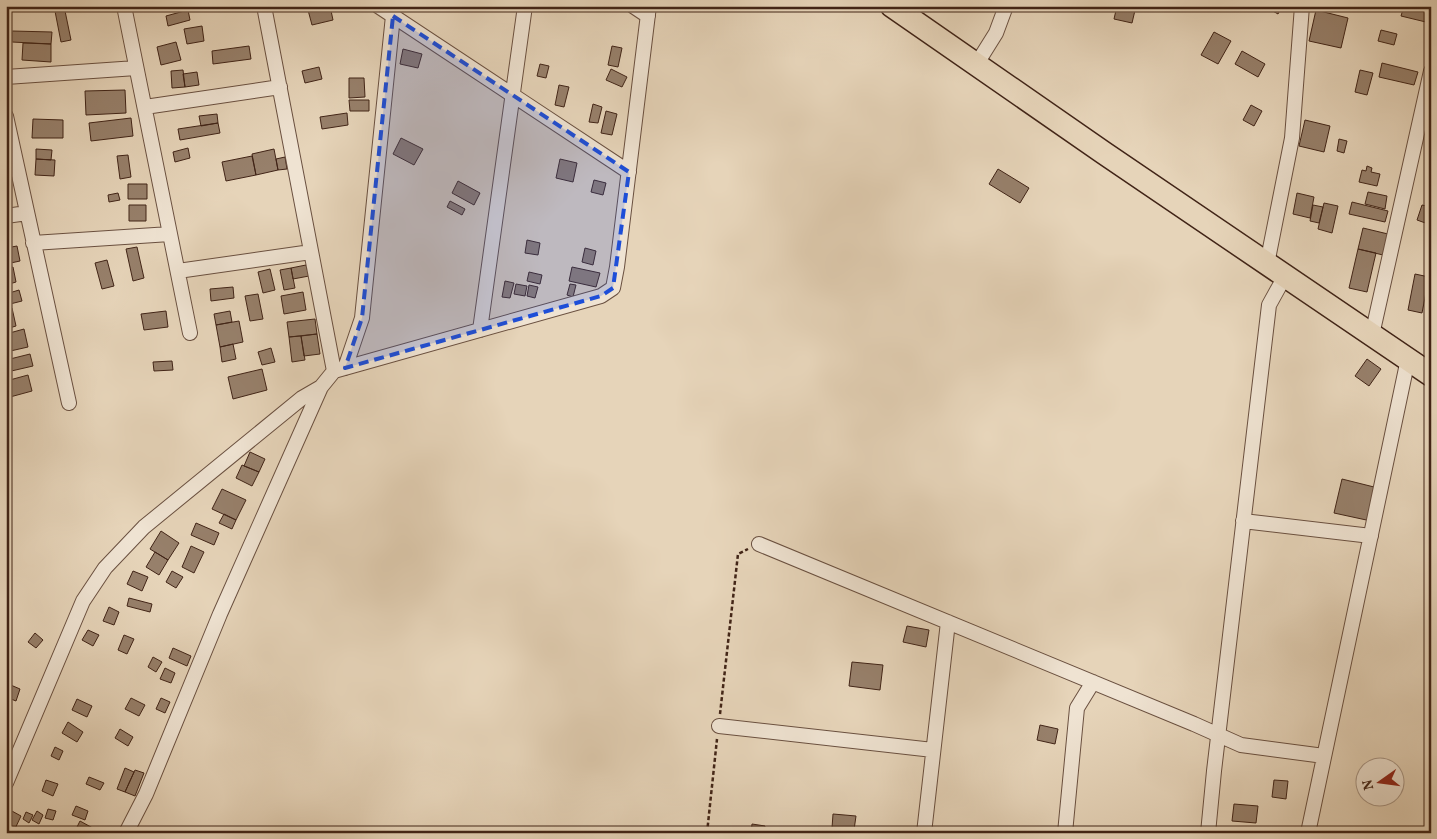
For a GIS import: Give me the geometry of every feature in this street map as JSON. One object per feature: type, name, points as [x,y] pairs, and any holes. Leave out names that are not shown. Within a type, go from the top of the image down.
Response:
[{"type":"main road","points":[[892,6],[1266,264],[1431,375]]},
{"type":"street","points":[[124,6],[190,332]]},
{"type":"street","points":[[264,6],[311,252],[340,370]]},
{"type":"street","points":[[378,6],[393,11],[512,95],[629,172]]},
{"type":"street","points":[[480,330],[525,6]]},
{"type":"street","points":[[340,370],[601,296],[613,288],[649,11],[633,6]]},
{"type":"street","points":[[976,65],[996,33],[1006,6]]},
{"type":"street","points":[[1266,264],[1292,138],[1302,6]]},
{"type":"street","points":[[6,783],[83,601],[105,568],[144,527],[302,398],[321,388],[340,370],[362,318],[393,11]]},
{"type":"street","points":[[6,76],[136,68]]},
{"type":"street","points":[[1372,335],[1431,71]]},
{"type":"street","points":[[145,107],[280,87]]},
{"type":"street","points":[[6,116],[69,403]]},
{"type":"street","points":[[6,216],[27,213]]},
{"type":"street","points":[[33,243],[170,234]]},
{"type":"street","points":[[178,271],[311,252]]},
{"type":"street","points":[[1208,833],[1269,305],[1285,276]]},
{"type":"street","points":[[1308,833],[1408,359]]},
{"type":"street","points":[[126,833],[146,794],[220,614],[321,388]]},
{"type":"street","points":[[1243,521],[1371,536]]},
{"type":"street","points":[[758,544],[1241,745],[1324,756]]},
{"type":"street","points":[[924,833],[948,622]]},
{"type":"street","points":[[1065,833],[1077,708],[1093,682]]},
{"type":"street","points":[[719,726],[934,750]]},
{"type":"path","points":[[707,833],[738,554],[758,544]]},
{"type":"highlighted area","points":[[393,16],[629,172],[613,288],[601,296],[345,368],[362,318]]},
{"type":"building","points":[[54,6],[64,6],[71,40],[61,42]]},
{"type":"building","points":[[330,6],[333,20],[312,25],[308,10]]},
{"type":"building","points":[[1117,6],[1136,6],[1132,23],[1114,19]]},
{"type":"building","points":[[1264,6],[1282,6],[1278,14]]},
{"type":"building","points":[[1404,6],[1431,10],[1430,23],[1401,16]]},
{"type":"building","points":[[188,10],[190,20],[168,26],[166,16]]},
{"type":"building","points":[[1316,10],[1348,18],[1341,48],[1309,41]]},
{"type":"building","points":[[202,26],[204,41],[187,44],[184,29]]},
{"type":"building","points":[[1381,30],[1397,34],[1394,45],[1378,41]]},
{"type":"building","points":[[12,31],[52,32],[51,44],[12,42]]},
{"type":"building","points":[[1214,32],[1231,41],[1218,64],[1201,55]]},
{"type":"building","points":[[176,42],[181,60],[161,65],[157,47]]},
{"type":"building","points":[[23,43],[51,44],[51,62],[22,60]]},
{"type":"building","points":[[249,46],[251,59],[213,64],[212,51]]},
{"type":"building","points":[[612,46],[622,48],[618,67],[608,65]]},
{"type":"building","points":[[403,49],[422,54],[418,68],[400,64]]},
{"type":"building","points":[[1242,51],[1265,64],[1258,77],[1235,64]]},
{"type":"building","points":[[1382,63],[1418,72],[1414,85],[1379,77]]},
{"type":"building","points":[[540,64],[549,66],[546,78],[537,76]]},
{"type":"building","points":[[319,67],[322,79],[305,83],[302,71]]},
{"type":"building","points":[[611,69],[627,77],[622,87],[606,80]]},
{"type":"building","points":[[183,70],[185,87],[172,88],[171,71]]},
{"type":"building","points":[[1360,70],[1373,73],[1367,95],[1355,92]]},
{"type":"building","points":[[197,72],[199,85],[185,87],[183,74]]},
{"type":"building","points":[[349,78],[364,78],[365,97],[349,98]]},
{"type":"building","points":[[559,85],[569,87],[564,107],[555,105]]},
{"type":"building","points":[[125,90],[126,113],[86,115],[85,91]]},
{"type":"building","points":[[349,100],[369,100],[369,111],[350,111]]},
{"type":"building","points":[[593,104],[602,107],[598,123],[589,122]]},
{"type":"building","points":[[1251,105],[1262,111],[1254,126],[1243,120]]},
{"type":"building","points":[[606,111],[617,114],[612,135],[601,133]]},
{"type":"building","points":[[347,113],[348,125],[322,129],[320,117]]},
{"type":"building","points":[[217,114],[218,123],[201,126],[199,116]]},
{"type":"building","points":[[131,118],[133,136],[91,141],[89,123]]},
{"type":"building","points":[[33,119],[63,120],[63,138],[32,138]]},
{"type":"building","points":[[1305,120],[1330,126],[1324,152],[1299,146]]},
{"type":"building","points":[[218,123],[220,133],[180,140],[178,129]]},
{"type":"building","points":[[401,138],[423,149],[414,165],[393,154]]},
{"type":"building","points":[[1339,139],[1347,141],[1344,153],[1337,151]]},
{"type":"building","points":[[188,148],[190,158],[175,162],[173,152]]},
{"type":"building","points":[[36,149],[52,150],[51,160],[36,159]]},
{"type":"building","points":[[274,149],[278,170],[256,175],[252,154]]},
{"type":"building","points":[[128,155],[131,177],[120,179],[117,156]]},
{"type":"building","points":[[252,156],[256,175],[226,181],[222,162]]},
{"type":"building","points":[[285,157],[287,169],[278,170],[276,159]]},
{"type":"building","points":[[36,159],[55,160],[54,176],[35,175]]},
{"type":"building","points":[[560,159],[577,163],[573,182],[556,178]]},
{"type":"building","points":[[1367,166],[1372,168],[1371,172],[1380,174],[1377,186],[1359,182],[1362,170],[1366,171]]},
{"type":"building","points":[[998,169],[1029,188],[1020,203],[989,184]]},
{"type":"building","points":[[594,180],[606,183],[603,195],[591,192]]},
{"type":"building","points":[[458,181],[480,193],[474,205],[452,193]]},
{"type":"building","points":[[128,184],[147,184],[147,199],[128,199]]},
{"type":"building","points":[[1368,192],[1387,196],[1385,209],[1365,204]]},
{"type":"building","points":[[118,193],[120,200],[109,202],[108,195]]},
{"type":"building","points":[[1297,193],[1314,197],[1310,218],[1293,214]]},
{"type":"building","points":[[450,201],[465,209],[462,215],[447,207]]},
{"type":"building","points":[[1352,202],[1388,211],[1385,222],[1349,214]]},
{"type":"building","points":[[1324,203],[1338,206],[1332,233],[1318,229]]},
{"type":"building","points":[[129,205],[146,205],[146,221],[129,221]]},
{"type":"building","points":[[1313,205],[1323,207],[1319,223],[1310,221]]},
{"type":"building","points":[[1422,205],[1431,207],[1431,225],[1417,220]]},
{"type":"building","points":[[1363,228],[1388,234],[1383,255],[1358,249]]},
{"type":"building","points":[[527,240],[540,243],[538,255],[525,253]]},
{"type":"building","points":[[17,246],[20,261],[6,264],[6,248]]},
{"type":"building","points":[[137,247],[144,278],[133,281],[126,249]]},
{"type":"building","points":[[585,248],[596,251],[593,265],[582,262]]},
{"type":"building","points":[[1358,249],[1376,253],[1367,292],[1349,288]]},
{"type":"building","points":[[107,260],[114,286],[102,289],[95,263]]},
{"type":"building","points":[[306,265],[309,276],[293,279],[291,268]]},
{"type":"building","points":[[13,267],[16,282],[6,285],[6,269]]},
{"type":"building","points":[[572,267],[600,273],[596,287],[569,281]]},
{"type":"building","points":[[291,268],[295,288],[284,290],[280,270]]},
{"type":"building","points":[[270,269],[275,290],[263,293],[258,272]]},
{"type":"building","points":[[529,272],[542,275],[540,284],[527,281]]},
{"type":"building","points":[[1415,274],[1429,277],[1422,313],[1408,310]]},
{"type":"building","points":[[505,281],[514,283],[510,298],[502,297]]},
{"type":"building","points":[[516,284],[527,286],[525,296],[514,294]]},
{"type":"building","points":[[570,284],[576,285],[573,297],[567,295]]},
{"type":"building","points":[[529,285],[538,287],[535,298],[527,296]]},
{"type":"building","points":[[233,287],[234,298],[211,301],[210,289]]},
{"type":"building","points":[[19,290],[22,301],[6,305],[6,294]]},
{"type":"building","points":[[303,292],[306,310],[284,314],[281,296]]},
{"type":"building","points":[[258,294],[263,319],[250,321],[245,296]]},
{"type":"building","points":[[12,308],[16,326],[6,329],[6,309]]},
{"type":"building","points":[[166,311],[168,327],[144,330],[141,314]]},
{"type":"building","points":[[230,311],[232,322],[216,325],[214,314]]},
{"type":"building","points":[[315,319],[317,334],[289,337],[287,322]]},
{"type":"building","points":[[239,321],[243,342],[220,347],[216,325]]},
{"type":"building","points":[[24,329],[28,347],[6,352],[6,334]]},
{"type":"building","points":[[317,334],[320,354],[304,356],[301,336]]},
{"type":"building","points":[[301,336],[305,360],[292,362],[289,337]]},
{"type":"building","points":[[233,344],[236,359],[222,362],[220,347]]},
{"type":"building","points":[[271,348],[275,362],[262,365],[258,352]]},
{"type":"building","points":[[30,354],[33,366],[7,372],[6,360]]},
{"type":"building","points":[[1367,359],[1381,369],[1369,386],[1355,376]]},
{"type":"building","points":[[172,361],[173,370],[154,371],[153,362]]},
{"type":"building","points":[[262,369],[267,390],[233,399],[228,377]]},
{"type":"building","points":[[28,375],[32,391],[10,397],[6,381]]},
{"type":"building","points":[[250,452],[265,459],[259,472],[244,466]]},
{"type":"building","points":[[242,465],[259,472],[252,486],[236,478]]},
{"type":"building","points":[[1342,479],[1378,488],[1371,521],[1334,513]]},
{"type":"building","points":[[222,489],[246,500],[236,520],[212,509]]},
{"type":"building","points":[[224,514],[236,520],[232,529],[219,523]]},
{"type":"building","points":[[196,523],[219,533],[214,545],[191,535]]},
{"type":"building","points":[[161,531],[179,543],[168,560],[150,549]]},
{"type":"building","points":[[191,546],[204,552],[194,573],[182,567]]},
{"type":"building","points":[[155,552],[168,560],[159,575],[146,567]]},
{"type":"building","points":[[133,571],[148,577],[142,591],[127,584]]},
{"type":"building","points":[[172,571],[183,577],[176,588],[166,582]]},
{"type":"building","points":[[129,598],[152,604],[150,612],[127,606]]},
{"type":"building","points":[[109,607],[119,612],[114,625],[103,621]]},
{"type":"building","points":[[907,626],[929,630],[926,647],[903,642]]},
{"type":"building","points":[[88,630],[99,635],[93,646],[82,640]]},
{"type":"building","points":[[35,633],[43,640],[36,648],[28,642]]},
{"type":"building","points":[[124,635],[134,639],[127,654],[118,650]]},
{"type":"building","points":[[173,648],[191,656],[187,666],[169,658]]},
{"type":"building","points":[[153,657],[162,662],[156,672],[148,667]]},
{"type":"building","points":[[852,662],[883,665],[880,690],[849,686]]},
{"type":"building","points":[[165,668],[175,673],[171,683],[160,679]]},
{"type":"building","points":[[6,683],[20,689],[16,701],[6,697]]},
{"type":"building","points":[[131,698],[145,705],[139,716],[125,709]]},
{"type":"building","points":[[161,698],[170,702],[165,713],[156,709]]},
{"type":"building","points":[[77,699],[92,706],[87,717],[72,710]]},
{"type":"building","points":[[68,722],[83,732],[77,742],[62,733]]},
{"type":"building","points":[[1040,725],[1058,729],[1055,744],[1037,740]]},
{"type":"building","points":[[120,729],[133,737],[128,746],[115,738]]},
{"type":"building","points":[[55,747],[63,751],[59,760],[51,756]]},
{"type":"building","points":[[125,768],[134,772],[125,792],[117,789]]},
{"type":"building","points":[[135,770],[144,773],[135,796],[125,792]]},
{"type":"building","points":[[89,777],[104,783],[100,790],[86,784]]},
{"type":"building","points":[[46,780],[58,784],[53,796],[42,791]]},
{"type":"building","points":[[1274,780],[1288,781],[1286,799],[1272,797]]},
{"type":"building","points":[[1234,804],[1258,806],[1256,823],[1232,821]]},
{"type":"building","points":[[76,806],[88,811],[85,820],[72,815]]},
{"type":"building","points":[[48,809],[56,811],[53,820],[45,818]]},
{"type":"building","points":[[10,810],[21,816],[13,833],[6,830],[6,818]]},
{"type":"building","points":[[37,811],[43,815],[39,824],[32,820]]},
{"type":"building","points":[[26,812],[33,815],[29,823],[23,819]]},
{"type":"building","points":[[833,814],[856,816],[854,830],[832,828]]},
{"type":"building","points":[[80,821],[100,832],[83,833],[76,829]]},
{"type":"building","points":[[752,824],[765,826],[764,833],[751,833]]}]
